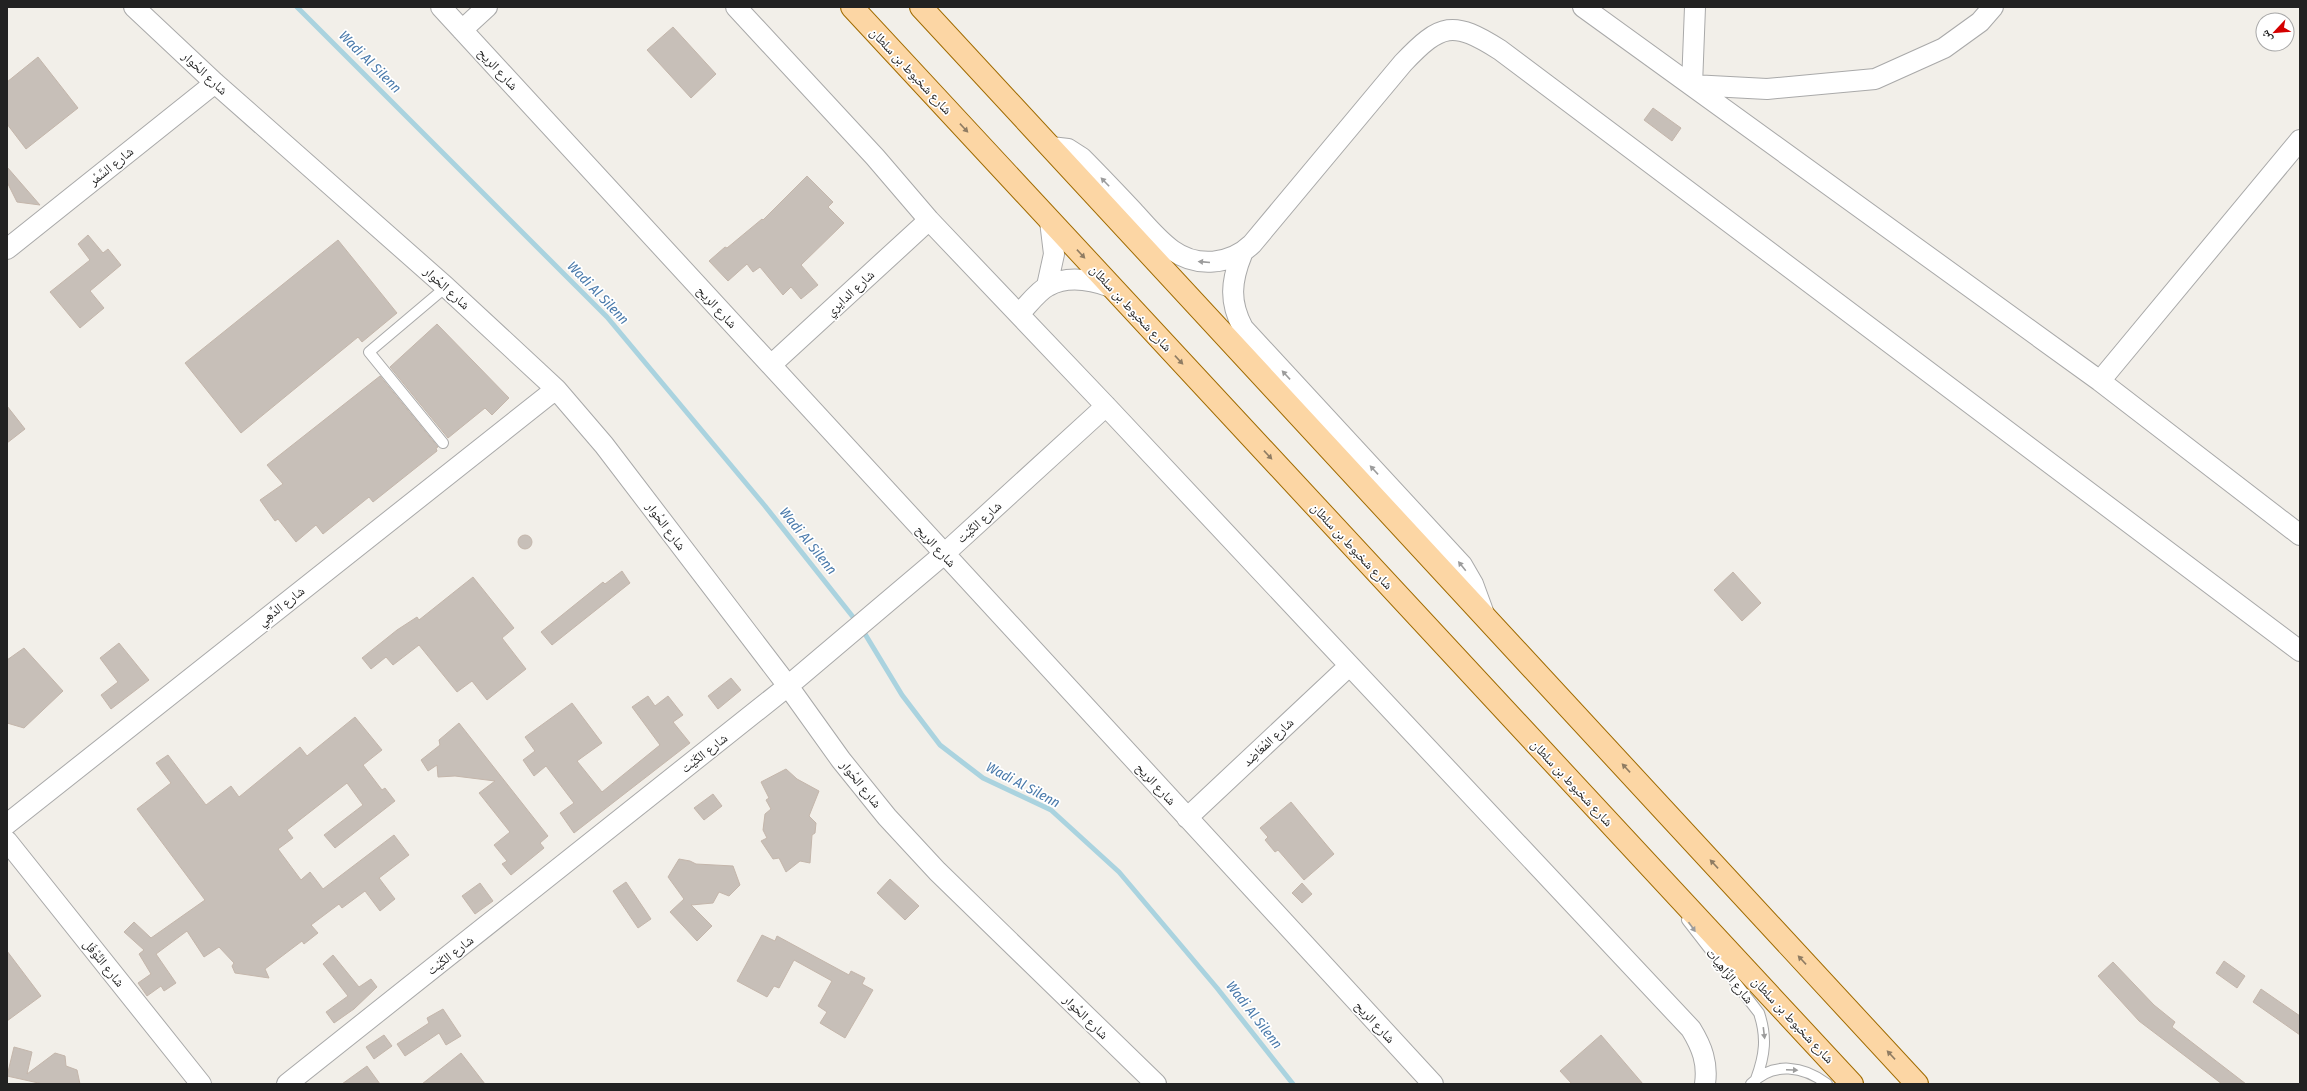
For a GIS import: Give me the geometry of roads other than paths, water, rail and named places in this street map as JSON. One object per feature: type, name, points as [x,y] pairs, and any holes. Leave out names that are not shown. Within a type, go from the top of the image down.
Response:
[{"type":"main road","name":"شارع شخبوط بن سلطان","points":[[852,7],[1852,1084]]},
{"type":"main road","points":[[921,7],[1484,614],[1917,1084]]},
{"type":"street","name":"شارع الحُوار","points":[[134,7],[215,83],[446,288],[556,389],[604,445],[788,686],[841,760],[887,817],[936,871],[1156,1084]]},
{"type":"street","name":"شارع الريح","points":[[441,7],[1432,1084]]},
{"type":"street","points":[[462,30],[487,7]]},
{"type":"street","points":[[736,7],[875,157],[929,220],[1106,406],[1691,1029],[1700,1043],[1705,1059],[1704,1084]]},
{"type":"street","points":[[1583,7],[2100,381],[2300,535]]},
{"type":"street","points":[[1692,86],[1695,7]]},
{"type":"street","points":[[1692,86],[1767,89],[1875,79],[1944,48],[1980,22],[1993,7]]},
{"type":"street","points":[[1484,614],[1473,584],[1462,566],[1243,328],[1236,315],[1231,287],[1234,273],[1242,254],[1403,63],[1424,41],[1448,29],[1475,34],[1500,50],[2300,650]]},
{"type":"street","name":"شارع السَّمْر","points":[[9,242],[215,83]]},
{"type":"street","points":[[2100,381],[2300,140]]},
{"type":"street","points":[[1051,146],[1068,149],[1082,158],[1162,241],[1182,256],[1206,262],[1219,262],[1242,254]]},
{"type":"street","name":"شارع الدايري","points":[[771,365],[929,220]]},
{"type":"street","points":[[1047,286],[1054,254],[1050,221]]},
{"type":"street","points":[[1019,314],[1047,286],[1063,281],[1080,280],[1096,282],[1111,287]]},
{"type":"street","name":"شارع الدِّهِي","points":[[7,824],[556,389]]},
{"type":"street","name":"شارع الكَيْت","points":[[287,1084],[811,667],[944,554],[1106,406]]},
{"type":"street","name":"شارع المُعَاضِد","points":[[1187,818],[1349,666]]},
{"type":"street","name":"شارع النَّوْفَل","points":[[9,849],[201,1084]]},
{"type":"lane","points":[[442,443],[369,352],[446,288]]},
{"type":"lane","name":"شارع الزَّاهِيات","points":[[1664,882],[1704,944],[1748,996],[1759,1013],[1764,1029],[1765,1046],[1754,1081]]},
{"type":"lane","name":"شارع الزَّاهِيات","points":[[1754,1081],[1769,1072],[1784,1069],[1799,1070],[1813,1074],[1826,1084]]},
{"type":"waterway","name":"Wadi Al Silenn","points":[[297,7],[607,317],[765,506],[857,622]]},
{"type":"waterway","name":"Wadi Al Silenn","points":[[862,629],[902,695],[940,745],[983,778],[1051,810],[1119,872],[1217,988],[1293,1084]]}]
